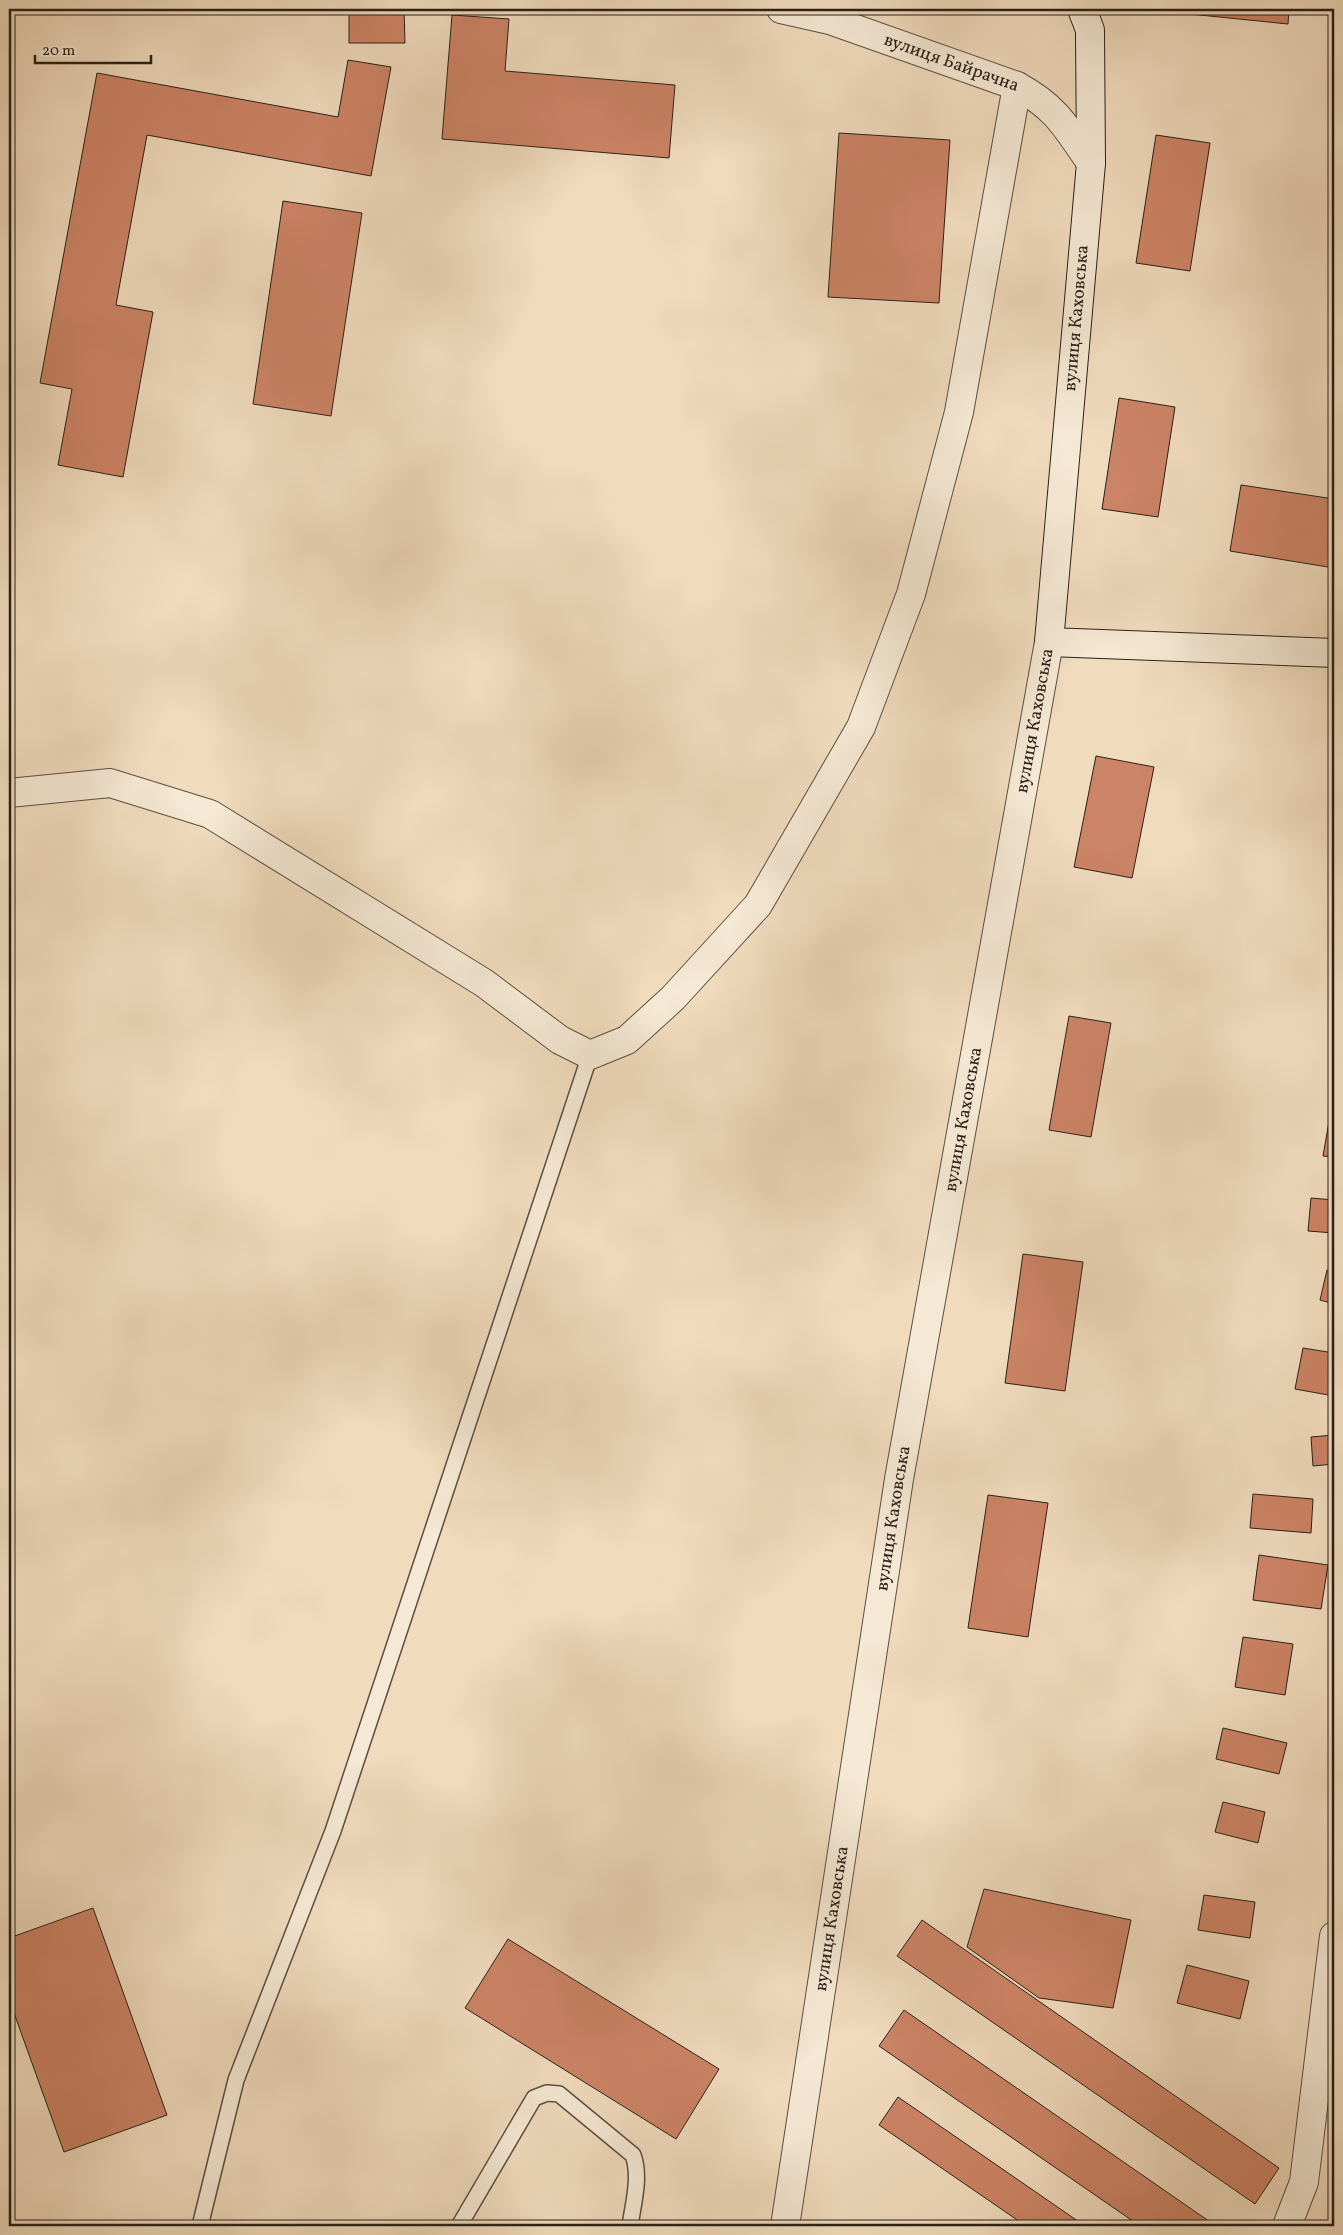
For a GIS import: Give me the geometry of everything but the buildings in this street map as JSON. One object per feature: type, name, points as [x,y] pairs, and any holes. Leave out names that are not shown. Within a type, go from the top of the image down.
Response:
[{"type":"street","name":"вулиця Байрачна","points":[[781,9],[830,20],[1017,86],[1040,99],[1058,115],[1091,163]]},
{"type":"street","name":"вулиця Каховська","points":[[786,2226],[899,1479],[1049,642],[1091,163],[1090,30],[1082,9]]},
{"type":"street","points":[[9,793],[110,783],[210,814],[484,983],[560,1040],[590,1055],[628,1040],[673,998],[758,905],[861,727],[911,594],[959,412],[1017,86]]},
{"type":"street","points":[[1049,642],[1334,653]]},
{"type":"street","points":[[1287,2226],[1304,2182],[1334,1936]]},
{"type":"lane","points":[[200,2226],[236,2080],[333,1831],[590,1055]]},
{"type":"lane","points":[[459,2226],[534,2098],[547,2093],[559,2094],[633,2156],[637,2174],[630,2226]]}]
